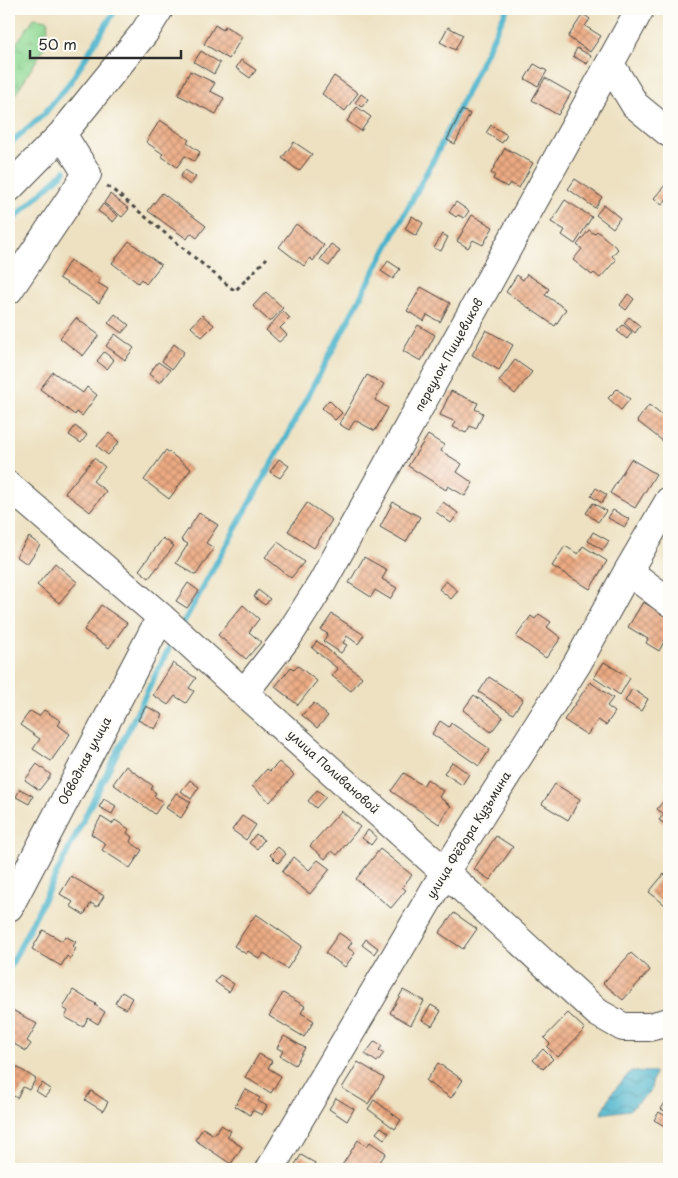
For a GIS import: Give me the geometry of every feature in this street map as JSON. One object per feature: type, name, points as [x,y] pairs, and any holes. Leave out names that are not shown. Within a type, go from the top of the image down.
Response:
[{"type":"street","points":[[9,188],[62,134],[144,33],[158,9]]},
{"type":"street","name":"переулок Пищевиков","points":[[244,693],[289,636],[322,584],[640,9]]},
{"type":"street","points":[[610,64],[635,105],[669,133]]},
{"type":"street","points":[[9,290],[88,174],[62,134]]},
{"type":"street","name":"улица Поливановой","points":[[9,486],[161,617],[445,872],[598,1013],[624,1027],[649,1026],[669,1022]]},
{"type":"street","name":"улица Фёдора Кузьмина","points":[[270,1169],[445,872],[577,664],[628,571],[669,502]]},
{"type":"street","points":[[628,571],[669,602]]},
{"type":"street","name":"Обводная улица","points":[[9,907],[161,617]]},
{"type":"path","points":[[88,174],[113,190],[235,291],[267,258]]},
{"type":"green space","points":[[34,18],[48,20],[47,43],[9,105],[9,54]]},
{"type":"water","points":[[631,1071],[655,1072],[650,1092],[629,1110],[601,1114],[612,1093]]},
{"type":"building","points":[[583,14],[590,19],[585,26],[601,36],[590,52],[568,37]]},
{"type":"building","points":[[215,25],[223,30],[225,26],[242,37],[229,59],[204,44]]},
{"type":"building","points":[[448,27],[463,35],[455,50],[440,42]]},
{"type":"building","points":[[577,48],[591,56],[587,64],[573,56]]},
{"type":"building","points":[[201,51],[220,63],[214,74],[194,62]]},
{"type":"building","points":[[241,60],[256,70],[250,78],[236,68]]},
{"type":"building","points":[[534,64],[547,71],[538,86],[525,79]]},
{"type":"building","points":[[190,71],[215,83],[210,91],[224,98],[216,114],[178,95]]},
{"type":"building","points":[[334,76],[358,93],[345,111],[322,94]]},
{"type":"building","points":[[545,78],[571,93],[558,115],[532,100]]},
{"type":"building","points":[[361,94],[368,99],[362,107],[355,103]]},
{"type":"building","points":[[357,107],[371,117],[361,131],[347,121]]},
{"type":"building","points":[[462,110],[470,114],[455,144],[447,140]]},
{"type":"building","points":[[160,120],[189,140],[187,143],[200,152],[194,161],[185,156],[177,167],[146,142]]},
{"type":"building","points":[[491,125],[507,135],[502,143],[486,133]]},
{"type":"building","points":[[294,142],[312,154],[299,171],[282,158]]},
{"type":"building","points":[[505,148],[533,163],[519,188],[510,183],[507,187],[493,179],[495,175],[491,173]]},
{"type":"building","points":[[185,170],[196,177],[190,185],[180,177]]},
{"type":"building","points":[[575,179],[602,197],[595,208],[568,189]]},
{"type":"building","points":[[666,184],[669,186],[669,196],[662,205],[654,198]]},
{"type":"building","points":[[162,193],[206,226],[197,238],[191,233],[187,239],[148,211]]},
{"type":"building","points":[[110,194],[129,209],[122,217],[104,203]]},
{"type":"building","points":[[565,200],[592,217],[575,244],[562,235],[565,230],[551,222]]},
{"type":"building","points":[[456,202],[469,211],[464,218],[458,215],[456,217],[449,212]]},
{"type":"building","points":[[103,204],[118,216],[113,222],[98,211]]},
{"type":"building","points":[[604,205],[620,218],[613,228],[596,215]]},
{"type":"building","points":[[472,215],[493,227],[483,245],[473,240],[468,248],[457,241]]},
{"type":"building","points":[[412,216],[423,223],[416,236],[405,229]]},
{"type":"building","points":[[296,224],[324,245],[313,261],[310,258],[304,266],[279,247]]},
{"type":"building","points":[[589,230],[594,234],[597,231],[618,249],[612,256],[616,260],[600,278],[594,273],[592,275],[573,260],[582,249],[577,245]]},
{"type":"building","points":[[442,234],[448,237],[441,251],[434,248]]},
{"type":"building","points":[[129,241],[161,265],[146,284],[141,279],[138,283],[112,263]]},
{"type":"building","points":[[331,244],[340,250],[329,266],[320,260]]},
{"type":"building","points":[[70,260],[100,279],[98,283],[108,289],[99,303],[59,278]]},
{"type":"building","points":[[388,261],[400,269],[393,279],[381,271]]},
{"type":"building","points":[[527,274],[549,289],[545,295],[566,309],[555,326],[506,292],[517,275],[523,280]]},
{"type":"building","points":[[421,287],[450,303],[440,322],[427,315],[424,321],[407,311]]},
{"type":"building","points":[[266,292],[283,308],[270,322],[253,306]]},
{"type":"building","points":[[628,294],[634,299],[626,310],[620,305]]},
{"type":"building","points":[[283,311],[290,318],[280,328],[287,335],[279,342],[266,330]]},
{"type":"building","points":[[115,314],[129,325],[122,333],[108,323]]},
{"type":"building","points":[[202,315],[214,325],[202,337],[191,327]]},
{"type":"building","points":[[629,317],[640,326],[635,333],[624,323]]},
{"type":"building","points":[[76,318],[99,335],[83,356],[60,338]]},
{"type":"building","points":[[418,325],[435,335],[421,361],[403,351]]},
{"type":"building","points":[[623,325],[632,332],[627,339],[617,331]]},
{"type":"building","points":[[486,330],[513,345],[499,370],[472,355]]},
{"type":"building","points":[[115,334],[134,348],[125,360],[106,346]]},
{"type":"building","points":[[174,344],[184,352],[172,369],[162,361]]},
{"type":"building","points":[[104,352],[114,360],[107,369],[97,361]]},
{"type":"building","points":[[515,360],[532,372],[515,394],[499,381]]},
{"type":"building","points":[[158,362],[170,370],[160,383],[149,374]]},
{"type":"building","points":[[53,372],[83,393],[87,387],[97,395],[82,416],[77,412],[75,415],[40,389]]},
{"type":"building","points":[[367,375],[384,384],[375,400],[388,408],[375,431],[355,420],[349,430],[339,424]]},
{"type":"building","points":[[617,389],[630,399],[621,410],[608,398]]},
{"type":"building","points":[[451,391],[478,403],[475,409],[483,413],[476,429],[470,426],[466,433],[453,427],[456,422],[440,415]]},
{"type":"building","points":[[329,400],[342,413],[335,420],[322,408]]},
{"type":"building","points":[[649,405],[669,421],[668,445],[637,421]]},
{"type":"building","points":[[75,426],[87,435],[81,443],[69,435]]},
{"type":"building","points":[[109,433],[119,442],[108,455],[97,446]]},
{"type":"building","points":[[428,435],[444,445],[441,451],[462,464],[457,472],[473,483],[465,496],[448,486],[446,490],[408,466]]},
{"type":"building","points":[[166,450],[191,469],[169,499],[144,480]]},
{"type":"building","points":[[94,458],[105,467],[93,481],[106,491],[90,512],[65,493]]},
{"type":"building","points":[[279,459],[289,466],[280,478],[270,472]]},
{"type":"building","points":[[631,459],[656,474],[635,508],[610,493]]},
{"type":"building","points":[[596,488],[607,495],[602,503],[591,496]]},
{"type":"building","points":[[393,502],[420,517],[406,542],[380,527]]},
{"type":"building","points":[[443,502],[458,513],[451,523],[436,512]]},
{"type":"building","points":[[307,503],[332,520],[314,548],[288,531]]},
{"type":"building","points":[[593,503],[606,511],[598,522],[586,513]]},
{"type":"building","points":[[613,510],[629,519],[625,527],[608,518]]},
{"type":"building","points":[[199,513],[218,525],[206,543],[214,548],[196,575],[176,563],[188,544],[181,540]]},
{"type":"building","points":[[593,532],[609,541],[603,550],[588,541]]},
{"type":"building","points":[[29,537],[40,545],[27,564],[16,556]]},
{"type":"building","points":[[163,538],[174,546],[149,578],[139,570]]},
{"type":"building","points":[[278,542],[304,562],[291,578],[265,557]]},
{"type":"building","points":[[565,546],[578,554],[583,546],[607,561],[590,589],[552,566]]},
{"type":"building","points":[[364,557],[387,570],[382,579],[397,588],[390,599],[375,590],[371,597],[349,583]]},
{"type":"building","points":[[55,563],[77,582],[59,603],[37,585]]},
{"type":"building","points":[[446,581],[458,591],[451,599],[439,589]]},
{"type":"building","points":[[188,583],[199,591],[187,608],[176,601]]},
{"type":"building","points":[[258,590],[270,599],[265,605],[254,597]]},
{"type":"building","points":[[643,602],[669,617],[669,632],[659,651],[646,643],[648,639],[628,627]]},
{"type":"building","points":[[101,605],[127,623],[109,648],[84,630]]},
{"type":"building","points":[[243,605],[259,619],[249,632],[261,642],[246,659],[218,635]]},
{"type":"building","points":[[332,614],[364,635],[358,644],[347,636],[343,643],[347,645],[341,653],[323,641],[328,634],[321,630]]},
{"type":"building","points":[[539,614],[551,622],[547,627],[561,638],[546,658],[516,637],[531,616],[535,619]]},
{"type":"building","points":[[317,641],[362,677],[351,691],[332,676],[338,669],[312,648]]},
{"type":"building","points":[[604,662],[630,678],[620,695],[594,678]]},
{"type":"building","points":[[173,663],[196,678],[189,688],[194,691],[186,703],[175,696],[168,705],[153,695]]},
{"type":"building","points":[[298,666],[317,681],[298,705],[275,687],[291,667],[294,670]]},
{"type":"building","points":[[489,677],[523,699],[513,714],[479,692]]},
{"type":"building","points":[[590,682],[613,698],[607,706],[615,712],[606,725],[598,720],[587,735],[564,720]]},
{"type":"building","points":[[632,689],[648,699],[641,711],[625,701]]},
{"type":"building","points":[[474,695],[503,717],[491,732],[463,710]]},
{"type":"building","points":[[314,703],[328,716],[317,728],[302,715]]},
{"type":"building","points":[[146,706],[163,715],[155,729],[138,720]]},
{"type":"building","points":[[44,710],[61,721],[58,725],[70,734],[51,761],[33,749],[40,739],[20,725],[30,711],[39,716]]},
{"type":"building","points":[[440,721],[449,727],[451,723],[490,749],[479,766],[432,734]]},
{"type":"building","points":[[279,762],[294,775],[270,802],[252,786],[267,769],[270,771]]},
{"type":"building","points":[[452,762],[469,774],[462,785],[444,773]]},
{"type":"building","points":[[37,764],[51,775],[39,790],[25,780]]},
{"type":"building","points":[[126,766],[153,786],[151,789],[156,793],[154,796],[163,802],[155,814],[113,784]]},
{"type":"building","points":[[404,773],[423,786],[427,779],[443,791],[439,797],[451,806],[439,824],[391,791]]},
{"type":"building","points":[[190,780],[199,787],[191,799],[181,791]]},
{"type":"building","points":[[555,784],[580,799],[568,820],[542,804]]},
{"type":"building","points":[[20,789],[33,796],[29,804],[16,797]]},
{"type":"building","points":[[317,790],[326,797],[316,808],[308,801]]},
{"type":"building","points":[[176,793],[191,802],[181,818],[166,808]]},
{"type":"building","points":[[669,794],[669,827],[659,820],[664,814],[657,809]]},
{"type":"building","points":[[104,799],[116,806],[112,814],[99,807]]},
{"type":"building","points":[[341,811],[360,827],[337,855],[332,851],[325,859],[310,846]]},
{"type":"building","points":[[242,816],[256,825],[246,840],[232,830]]},
{"type":"building","points":[[101,817],[112,824],[115,820],[129,829],[127,833],[132,837],[130,842],[142,850],[130,868],[102,850],[106,844],[91,834]]},
{"type":"building","points":[[368,830],[377,837],[371,845],[362,838]]},
{"type":"building","points":[[256,834],[264,840],[257,849],[249,843]]},
{"type":"building","points":[[496,836],[513,847],[490,880],[474,869]]},
{"type":"building","points":[[278,847],[286,854],[278,863],[270,855]]},
{"type":"building","points":[[380,849],[412,875],[402,887],[406,890],[391,908],[356,879]]},
{"type":"building","points":[[294,857],[309,870],[318,860],[330,869],[310,894],[282,872]]},
{"type":"building","points":[[664,874],[669,878],[669,908],[649,892]]},
{"type":"building","points":[[71,876],[104,896],[97,907],[91,903],[84,915],[70,906],[73,902],[60,894]]},
{"type":"building","points":[[454,913],[477,929],[463,949],[439,933]]},
{"type":"building","points":[[256,914],[302,946],[287,969],[264,953],[260,959],[248,951],[246,954],[234,946]]},
{"type":"building","points":[[43,930],[62,941],[65,936],[76,942],[73,946],[76,948],[70,959],[67,956],[61,966],[32,949]]},
{"type":"building","points":[[339,933],[352,942],[348,948],[355,953],[345,967],[325,953]]},
{"type":"building","points":[[366,939],[378,948],[374,954],[362,945]]},
{"type":"building","points":[[631,953],[650,970],[623,1000],[603,983]]},
{"type":"building","points":[[220,975],[234,984],[229,992],[215,982]]},
{"type":"building","points":[[73,990],[105,1012],[98,1024],[88,1018],[83,1027],[65,1017],[68,1011],[63,1008]]},
{"type":"building","points":[[403,990],[424,1001],[411,1025],[390,1013]]},
{"type":"building","points":[[122,992],[132,998],[126,1009],[115,1003]]},
{"type":"building","points":[[283,993],[305,1006],[301,1013],[314,1021],[304,1037],[269,1016]]},
{"type":"building","points":[[431,1005],[441,1011],[432,1026],[422,1020]]},
{"type":"building","points":[[9,1008],[37,1024],[27,1041],[31,1044],[26,1051],[9,1041]]},
{"type":"building","points":[[568,1013],[585,1029],[558,1057],[547,1047],[550,1044],[544,1038]]},
{"type":"building","points":[[284,1036],[305,1048],[295,1065],[280,1056],[283,1051],[277,1048]]},
{"type":"building","points":[[375,1041],[382,1046],[379,1050],[384,1053],[377,1062],[365,1054]]},
{"type":"building","points":[[543,1049],[553,1059],[543,1069],[533,1060]]},
{"type":"building","points":[[259,1054],[272,1061],[268,1068],[281,1076],[271,1093],[245,1077]]},
{"type":"building","points":[[9,1062],[36,1079],[29,1090],[23,1087],[17,1098],[12,1095],[9,1101]]},
{"type":"building","points":[[358,1062],[384,1078],[368,1104],[342,1088]]},
{"type":"building","points":[[438,1063],[463,1080],[451,1098],[426,1081]]},
{"type":"building","points":[[42,1083],[51,1089],[45,1097],[36,1091]]},
{"type":"building","points":[[245,1089],[260,1098],[258,1101],[267,1106],[262,1115],[252,1110],[250,1115],[235,1106]]},
{"type":"building","points":[[91,1091],[108,1102],[103,1111],[85,1100]]},
{"type":"building","points":[[336,1098],[354,1109],[347,1121],[329,1109]]},
{"type":"building","points":[[374,1100],[401,1120],[395,1129],[368,1109]]},
{"type":"building","points":[[666,1101],[669,1103],[669,1114],[661,1109]]},
{"type":"building","points":[[659,1112],[669,1118],[668,1128],[654,1120]]},
{"type":"building","points":[[221,1125],[231,1131],[227,1137],[242,1147],[231,1164],[195,1140],[203,1128],[214,1135]]},
{"type":"building","points":[[381,1127],[389,1133],[384,1139],[376,1133]]},
{"type":"building","points":[[358,1140],[367,1146],[370,1142],[386,1153],[379,1163],[387,1169],[345,1169],[341,1167]]},
{"type":"building","points":[[301,1155],[315,1163],[312,1169],[300,1169],[294,1166]]},
{"type":"waterway","points":[[9,144],[44,114],[71,81],[116,9]]},
{"type":"waterway","points":[[182,625],[283,443],[437,153],[507,9]]},
{"type":"waterway","points":[[9,223],[65,171]]},
{"type":"waterway","points":[[9,969],[172,642]]}]
